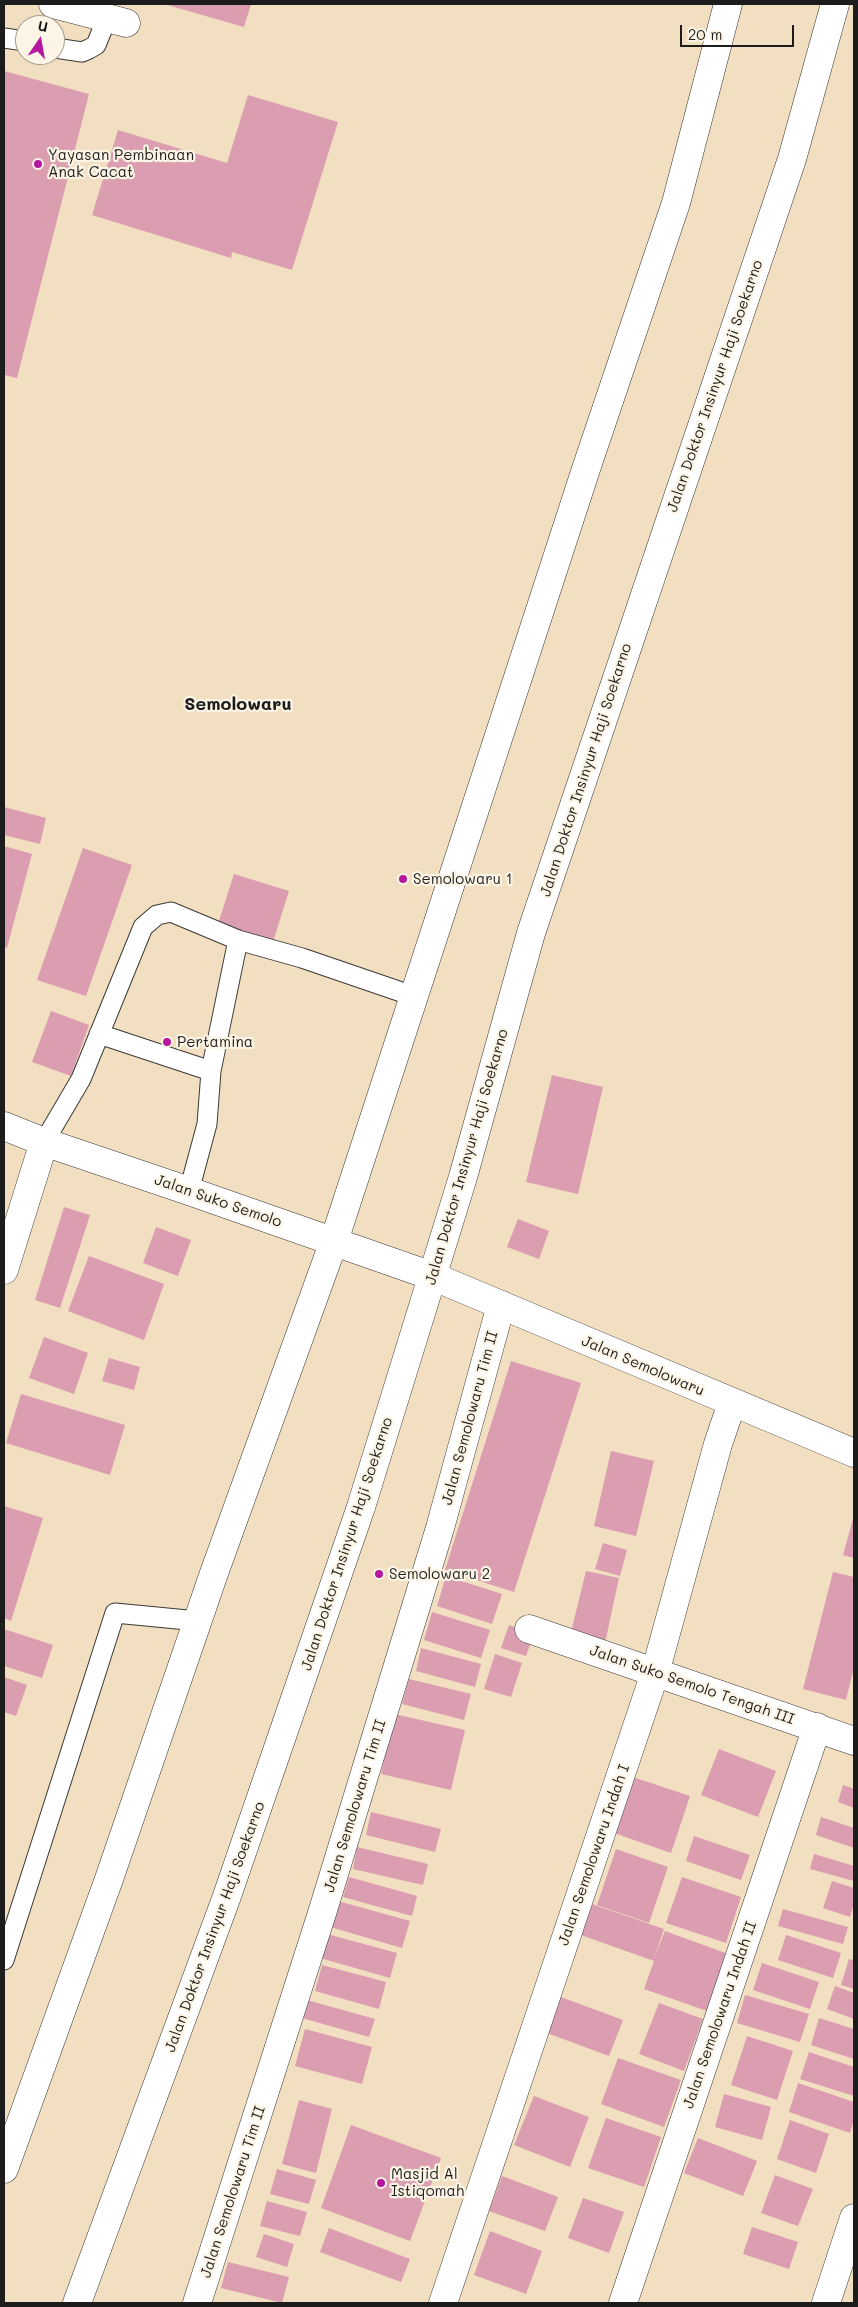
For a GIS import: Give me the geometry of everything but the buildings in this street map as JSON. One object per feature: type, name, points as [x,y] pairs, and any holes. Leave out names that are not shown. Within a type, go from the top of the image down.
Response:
[{"type":"main road","points":[[52,4],[117,20]]},
{"type":"main road","points":[[4,2169],[109,1879],[198,1621],[334,1240],[587,466],[676,203],[728,4]]},
{"type":"main road","name":"Jalan Doktor Insinyur Haji Soekarno","points":[[77,2303],[227,1896],[358,1517],[463,1177],[531,934],[792,159],[836,4]]},
{"type":"main road","name":"Jalan Suko Semolo","points":[[4,1126],[44,1142],[334,1240],[432,1276]]},
{"type":"main road","points":[[4,1270],[44,1142]]},
{"type":"main road","name":"Jalan Semolowaru","points":[[432,1276],[854,1453]]},
{"type":"main road","name":"Jalan Semolowaru Tim II","points":[[197,2303],[323,1910],[437,1538],[501,1305]]},
{"type":"main road","name":"Jalan Semolowaru Indah I","points":[[443,2303],[655,1673],[718,1444],[732,1403]]},
{"type":"main road","name":"Jalan Suko Semolo Tengah III","points":[[529,1629],[818,1727],[854,1741]]},
{"type":"main road","name":"Jalan Semolowaru Indah II","points":[[623,2303],[818,1727]]},
{"type":"main road","points":[[826,2303],[854,2218]]},
{"type":"lane","points":[[65,49],[82,52],[89,50],[117,20]]},
{"type":"lane","points":[[44,1142],[69,1102],[81,1078],[142,927],[157,915],[171,912],[238,940],[302,958],[413,996]]},
{"type":"lane","points":[[189,1191],[207,1124],[211,1071],[238,940]]},
{"type":"lane","points":[[99,1034],[211,1071]]},
{"type":"lane","points":[[4,1960],[115,1613],[198,1621]]},
{"type":"place","name":"Yayasan Pembinaan Anak Cacat","points":[[38,164]]},
{"type":"place","name":"Semolowaru 1","points":[[403,879]]},
{"type":"place","name":"Pertamina","points":[[167,1042]]},
{"type":"place","name":"Semolowaru 2","points":[[379,1574]]},
{"type":"place","name":"Masjid Al Istiqomah","points":[[381,2183]]},
{"type":"district","name":"Semolowaru","points":[[238,704]]}]
